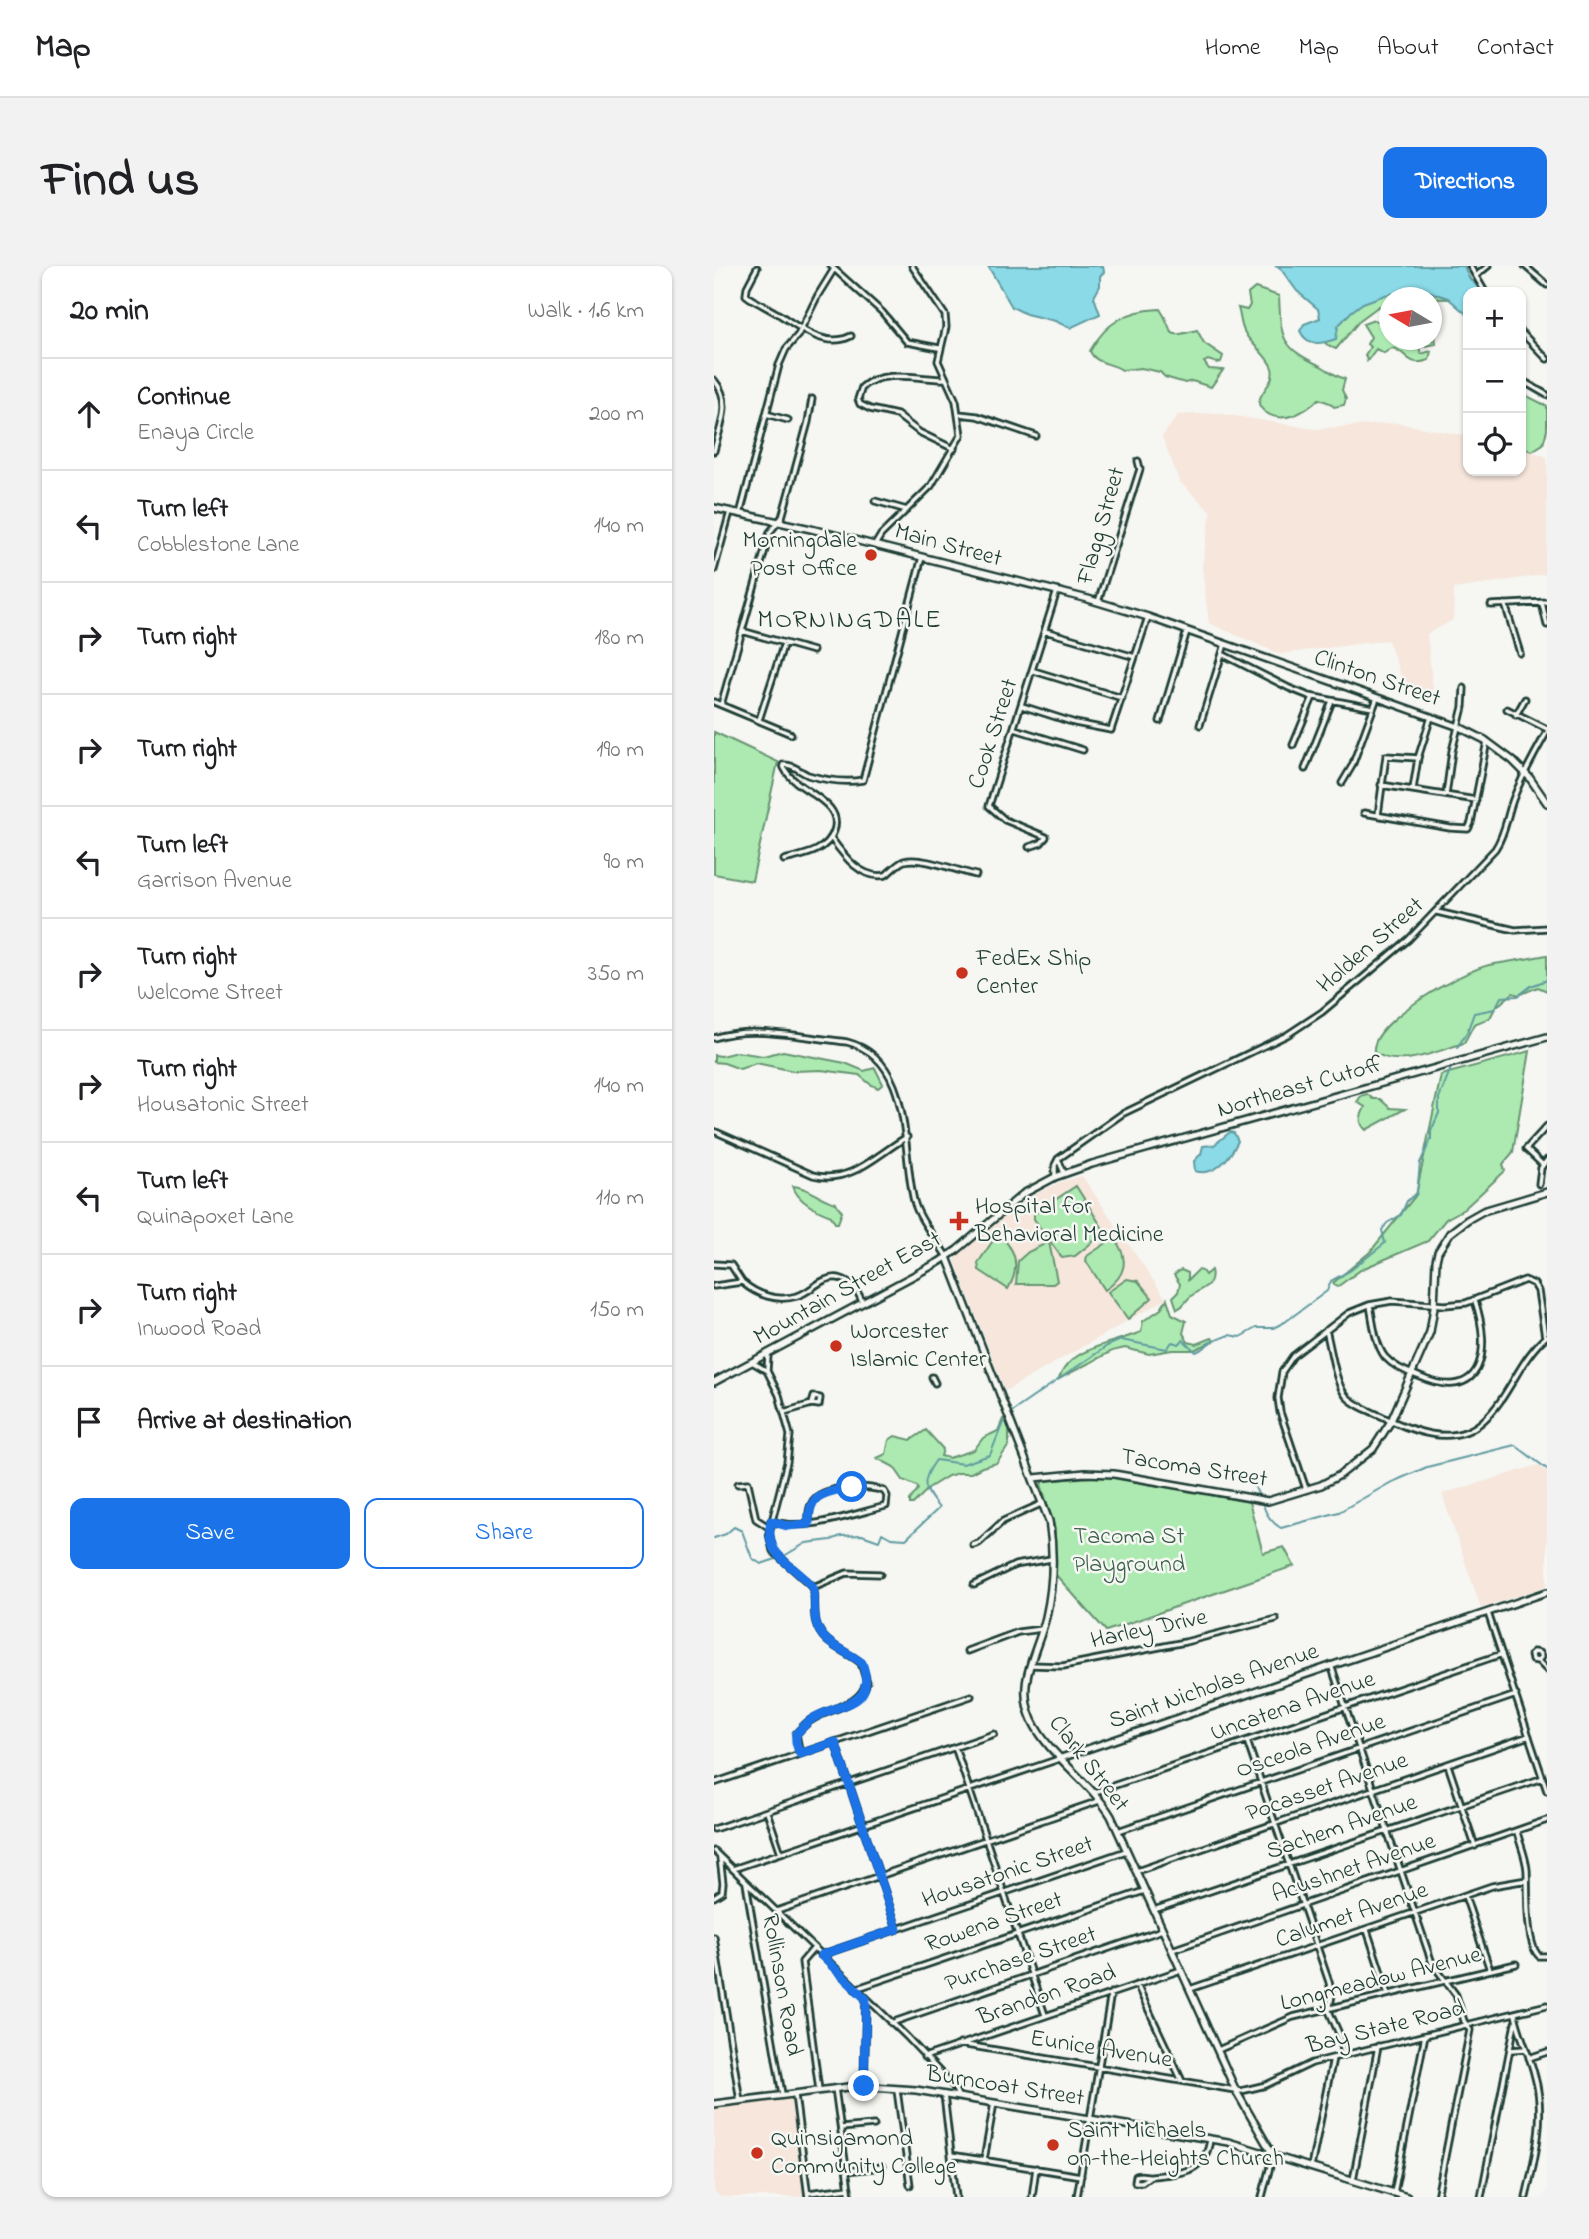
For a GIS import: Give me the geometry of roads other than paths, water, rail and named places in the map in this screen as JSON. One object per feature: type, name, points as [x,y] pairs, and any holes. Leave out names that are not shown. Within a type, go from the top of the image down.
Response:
[{"type":"main road","name":"Main Street","points":[[714,509],[875,545],[1057,591],[1171,625]]},
{"type":"main road","name":"Clinton Street","points":[[1171,625],[1458,726],[1487,741],[1512,760],[1547,803]]},
{"type":"main road","name":"Northeast Cutoff","points":[[1064,1173],[1547,1037]]},
{"type":"main road","name":"Mountain Street East","points":[[714,1382],[863,1304],[947,1256],[982,1230],[1013,1201],[1033,1187],[1064,1173]]},
{"type":"main road","name":"Tacoma Street","points":[[1034,1478],[1085,1473],[1114,1474],[1264,1501],[1326,1483],[1352,1467],[1373,1449],[1391,1421],[1430,1332],[1436,1261],[1438,1252],[1450,1233],[1483,1211],[1547,1192]]},
{"type":"main road","name":"Clark Street","points":[[947,1256],[1034,1478],[1051,1533],[1048,1599],[1025,1686],[1029,1713],[1039,1732],[1101,1800],[1118,1831],[1236,2091],[1273,2155]]},
{"type":"main road","name":"Saint Nicholas Avenue","points":[[1061,1758],[1547,1592]]},
{"type":"main road","name":"Burncoat Street","points":[[714,2104],[864,2086],[944,2094],[1210,2139],[1353,2180],[1384,2194],[1394,2193],[1406,2197]]},
{"type":"street","points":[[875,545],[881,535],[931,486],[961,435],[953,392],[938,361],[946,327],[945,315],[912,266]]},
{"type":"street","points":[[1470,266],[1483,287]]},
{"type":"street","points":[[1477,275],[1488,266]]},
{"type":"street","points":[[1525,266],[1547,285]]},
{"type":"street","points":[[740,514],[779,365],[786,349],[801,330],[832,267],[882,312],[907,342],[939,348]]},
{"type":"street","points":[[757,268],[746,290],[747,296],[780,314],[801,330],[838,341],[851,336]]},
{"type":"street","points":[[1526,337],[1547,359]]},
{"type":"street","points":[[945,379],[880,378],[862,387],[858,399],[862,406],[897,415],[919,432],[954,449]]},
{"type":"street","points":[[714,380],[723,393],[725,403],[714,451]]},
{"type":"street","points":[[1526,383],[1547,395]]},
{"type":"street","points":[[721,705],[770,532],[784,510],[812,399]]},
{"type":"street","points":[[766,414],[788,420]]},
{"type":"street","points":[[959,414],[985,419],[1036,436]]},
{"type":"street","name":"Flagg Street","points":[[1098,602],[1140,469],[1138,461]]},
{"type":"street","points":[[875,501],[907,510]]},
{"type":"street","points":[[714,570],[730,512]]},
{"type":"street","points":[[784,860],[820,849],[831,838],[836,822],[832,810],[785,772],[783,765],[810,775],[844,781],[861,780],[866,774],[922,557]]},
{"type":"street","name":"Cook Street","points":[[1029,847],[1041,843],[1045,837],[1005,820],[989,806],[1057,591]]},
{"type":"street","points":[[1491,605],[1544,602],[1547,625]]},
{"type":"street","points":[[1505,604],[1520,653]]},
{"type":"street","points":[[1022,706],[1075,723],[1111,730],[1148,617]]},
{"type":"street","points":[[742,631],[813,651]]},
{"type":"street","points":[[1045,631],[1135,657]]},
{"type":"street","points":[[1160,721],[1187,631]]},
{"type":"street","points":[[759,720],[785,643]]},
{"type":"street","points":[[1200,725],[1225,644]]},
{"type":"street","name":"Clinton Street","points":[[1222,654],[1289,688],[1313,697],[1373,708]]},
{"type":"street","points":[[1033,670],[1122,698]]},
{"type":"street","points":[[1446,795],[1449,767],[1463,707],[1464,688]]},
{"type":"street","points":[[1293,746],[1313,697]]},
{"type":"street","points":[[1342,783],[1352,765],[1377,698]]},
{"type":"street","points":[[1516,715],[1525,699]]},
{"type":"street","points":[[1305,769],[1332,701]]},
{"type":"street","points":[[714,702],[791,734]]},
{"type":"street","points":[[1507,709],[1547,731]]},
{"type":"street","points":[[1413,789],[1418,758],[1431,717]]},
{"type":"street","points":[[1015,729],[1083,750]]},
{"type":"street","name":"Holden Street","points":[[1058,1159],[1112,1119],[1298,1029],[1347,993],[1437,912],[1500,841],[1513,800],[1547,731]]},
{"type":"street","points":[[1364,813],[1462,830],[1470,826],[1487,741]]},
{"type":"street","points":[[1378,815],[1386,756],[1418,758]]},
{"type":"street","points":[[1381,785],[1476,800]]},
{"type":"street","points":[[831,838],[852,863],[870,874],[886,875],[901,862],[908,861],[976,875]]},
{"type":"street","points":[[1437,912],[1516,930],[1547,928]]},
{"type":"street","points":[[714,1038],[730,1033],[750,1033],[847,1042],[865,1048],[881,1061],[887,1071],[907,1137],[915,1205],[947,1256]]},
{"type":"street","points":[[1543,1164],[1526,1149],[1547,1126]]},
{"type":"street","points":[[714,1131],[813,1175],[827,1178],[842,1177],[855,1171],[907,1137]]},
{"type":"street","points":[[1058,1159],[1064,1173]]},
{"type":"street","points":[[1055,1177],[1058,1159]]},
{"type":"street","points":[[1539,1184],[1543,1164],[1547,1160]]},
{"type":"street","points":[[714,1264],[731,1265],[742,1282],[763,1296],[789,1298],[804,1294],[826,1279],[841,1279],[852,1284],[863,1304]]},
{"type":"street","points":[[714,1286],[742,1282]]},
{"type":"street","points":[[1306,1490],[1280,1412],[1278,1390],[1282,1372],[1289,1360],[1326,1330],[1349,1313],[1369,1305],[1392,1301],[1456,1304],[1475,1301],[1520,1282],[1532,1282],[1538,1292],[1546,1336],[1533,1349],[1495,1408],[1477,1426],[1455,1434],[1436,1436],[1391,1421],[1354,1403],[1345,1394],[1326,1330]]},
{"type":"street","points":[[1369,1305],[1383,1354],[1396,1366],[1445,1386],[1458,1384],[1475,1371],[1481,1359],[1483,1339],[1475,1301]]},
{"type":"street","points":[[768,1354],[767,1371],[779,1395],[790,1444],[771,1521],[770,1543],[774,1551],[813,1590],[816,1620],[822,1634],[833,1647],[862,1663],[867,1682],[857,1700],[813,1718],[802,1727],[796,1734],[800,1754]]},
{"type":"street","points":[[752,1362],[767,1371]]},
{"type":"street","points":[[932,1377],[934,1383]]},
{"type":"street","points":[[784,1412],[812,1404]]},
{"type":"street","points":[[738,1484],[748,1483],[756,1519],[770,1528]]},
{"type":"street","points":[[771,1521],[787,1526],[809,1524],[886,1506],[887,1496],[884,1491],[860,1486],[823,1494],[810,1505],[809,1524]]},
{"type":"street","points":[[974,1545],[1013,1515],[1043,1503]]},
{"type":"street","points":[[974,1585],[1015,1565],[1051,1559]]},
{"type":"street","points":[[813,1590],[847,1573],[880,1574]]},
{"type":"street","points":[[1488,1612],[1547,1790]]},
{"type":"street","name":"Harley Drive","points":[[1029,1664],[1063,1667],[1185,1642],[1276,1619]]},
{"type":"street","points":[[967,1651],[1018,1632],[1042,1629]]},
{"type":"street","name":"Uncatena Avenue","points":[[1095,1792],[1502,1654]]},
{"type":"street","points":[[1538,1661],[1547,1670]]},
{"type":"street","points":[[1331,1665],[1432,1962],[1457,1996],[1464,2021],[1470,2030],[1437,2197]]},
{"type":"street","name":"Osceola Avenue","points":[[1118,1831],[1516,1695]]},
{"type":"street","points":[[714,1783],[971,1696]]},
{"type":"street","points":[[714,1829],[993,1734]]},
{"type":"street","name":"Pocasset Avenue","points":[[1135,1871],[1529,1736]]},
{"type":"street","points":[[1247,1741],[1331,1986],[1330,2009],[1344,2055]]},
{"type":"street","points":[[835,1742],[897,1929]]},
{"type":"street","points":[[955,1747],[1045,2015]]},
{"type":"street","name":"Saint Nicholas Avenue","points":[[733,1869],[1061,1758]]},
{"type":"street","points":[[1448,1765],[1475,1846]]},
{"type":"street","name":"Sachem Avenue","points":[[1153,1910],[1543,1778]]},
{"type":"street","points":[[777,1911],[1101,1800]]},
{"type":"street","points":[[766,1811],[781,1853]]},
{"type":"street","name":"Acushnet Avenue","points":[[1172,1950],[1547,1820]]},
{"type":"street","points":[[1517,1832],[1526,1864],[1531,1932],[1537,1955],[1547,1956]]},
{"type":"street","points":[[714,1851],[925,2057],[954,2087],[958,2096]]},
{"type":"street","name":"Housatonic Street","points":[[821,1955],[1126,1851]]},
{"type":"street","points":[[714,1897],[722,1892],[720,1858]]},
{"type":"street","name":"Calumet Avenue","points":[[1190,1990],[1492,1886],[1527,1880]]},
{"type":"street","name":"Rollinson Road","points":[[746,1883],[782,2094]]},
{"type":"street","name":"Rowena Street","points":[[855,1989],[1144,1891]]},
{"type":"street","points":[[1465,1896],[1490,1970]]},
{"type":"street","points":[[1367,1929],[1388,1994]]},
{"type":"street","name":"Purchase Street","points":[[891,2023],[1162,1930]]},
{"type":"street","points":[[714,1937],[740,2101]]},
{"type":"street","points":[[814,1948],[802,1962],[819,2090]]},
{"type":"street","name":"Longmeadow Avenue","points":[[1218,2050],[1293,2017],[1516,1964]]},
{"type":"street","name":"Brandon Road","points":[[925,2057],[1181,1970]]},
{"type":"street","points":[[1136,1984],[1182,2081]]},
{"type":"street","points":[[1077,2197],[1111,1993]]},
{"type":"street","points":[[864,2086],[866,1999]]},
{"type":"street","name":"Bay State Road","points":[[1236,2091],[1258,2088],[1301,2067],[1333,2058],[1547,2006]]},
{"type":"street","points":[[1514,2014],[1536,2077],[1541,2112],[1526,2197]]},
{"type":"street","points":[[1481,2197],[1511,2050],[1514,2014]]},
{"type":"street","points":[[1394,2193],[1425,2035]]},
{"type":"street","name":"Eunice Avenue","points":[[960,2044],[1236,2091]]},
{"type":"street","points":[[1353,2180],[1378,2046]]},
{"type":"street","points":[[1511,2050],[1525,2049]]},
{"type":"street","points":[[1529,2059],[1547,2052]]},
{"type":"street","points":[[1311,2167],[1333,2058]]},
{"type":"street","points":[[835,2088],[850,2197]]},
{"type":"street","points":[[897,2088],[910,2185]]},
{"type":"street","points":[[794,2093],[808,2195],[849,2188]]},
{"type":"street","points":[[944,2094],[956,2197]]},
{"type":"street","points":[[984,2160],[994,2102]]},
{"type":"street","points":[[841,2129],[874,2125]]},
{"type":"street","points":[[1149,2177],[1197,2167],[1206,2158],[1210,2139]]},
{"type":"street","points":[[951,2155],[1081,2176]]},
{"type":"street","points":[[1262,2197],[1273,2155]]},
{"type":"street","points":[[847,2171],[882,2167]]},
{"type":"street","points":[[1032,2197],[1036,2168]]},
{"type":"water","points":[[988,266],[1103,266],[1100,286],[1094,297],[1100,314],[1070,328],[1055,321],[1026,314],[1012,307]]},
{"type":"water","points":[[1275,266],[1464,266],[1470,279],[1478,287],[1463,287],[1463,311],[1442,296],[1442,287],[1379,287],[1379,297],[1363,303],[1338,326],[1336,339],[1315,343],[1307,340],[1300,331],[1304,324],[1320,318],[1318,309],[1297,291],[1280,268]]},
{"type":"water","points":[[1230,1132],[1234,1133],[1238,1141],[1227,1159],[1216,1169],[1195,1171],[1194,1161],[1201,1154],[1203,1146],[1214,1145]]},
{"type":"waterway","points":[[1457,1048],[1474,1013],[1495,1009],[1501,997],[1518,996],[1531,986],[1547,980]]},
{"type":"waterway","points":[[1013,1411],[1107,1346],[1121,1340],[1167,1349],[1172,1342],[1179,1344],[1183,1340],[1196,1352],[1229,1335],[1240,1337],[1256,1328],[1273,1328],[1327,1291],[1331,1281],[1351,1270],[1385,1243],[1382,1230],[1387,1223],[1401,1215],[1407,1201],[1417,1193],[1420,1163],[1431,1139],[1431,1131],[1439,1113],[1439,1098],[1451,1068]]},
{"type":"waterway","points":[[784,1556],[806,1543],[841,1536],[862,1535],[879,1541],[882,1533],[891,1538],[906,1539],[939,1508],[926,1485],[927,1474],[936,1460],[963,1464],[990,1455],[1004,1420]]},
{"type":"waterway","points":[[1263,1505],[1270,1518],[1281,1528],[1339,1512],[1390,1483],[1427,1467],[1515,1445],[1547,1469]]},
{"type":"waterway","points":[[1252,1481],[1259,1496]]},
{"type":"waterway","points":[[714,1538],[726,1534],[734,1527],[742,1531],[752,1558],[761,1564],[776,1559]]},
{"type":"place","name":"Morningdale Post Office","points":[[871,555]]},
{"type":"place","name":"FedEx Ship Center","points":[[962,973]]},
{"type":"place","name":"Hospital for Behavioral Medicine","points":[[959,1221]]},
{"type":"place","name":"Worcester Islamic Center","points":[[836,1346]]},
{"type":"place","name":"Saint Michaels on-the-Heights Church","points":[[1053,2145]]},
{"type":"place","name":"Quinsigamond Community College","points":[[757,2153]]},
{"type":"district","name":"MORNINGDALE","points":[[850,621]]},
{"type":"park label","name":"Tacoma St Playground","points":[[1129,1551]]}]
